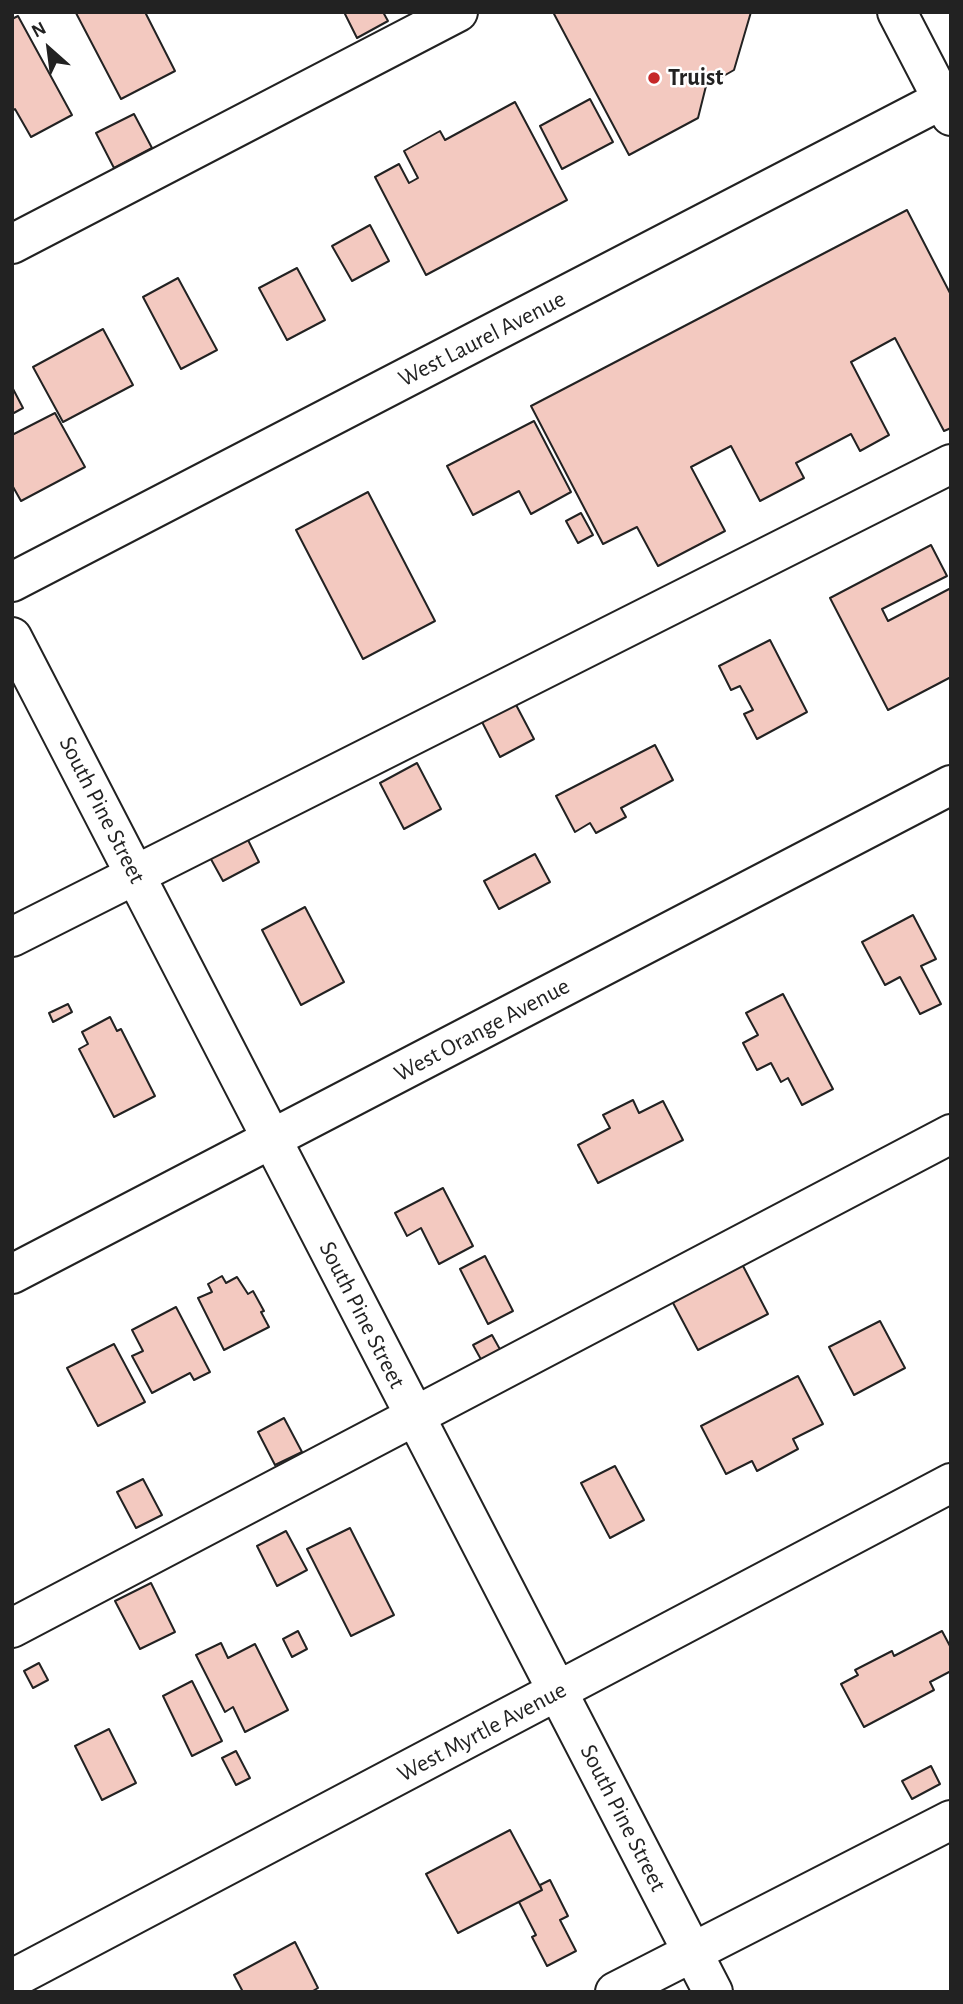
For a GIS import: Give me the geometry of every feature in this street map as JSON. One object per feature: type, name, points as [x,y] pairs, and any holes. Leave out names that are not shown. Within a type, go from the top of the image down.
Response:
[{"type":"street","points":[[12,244],[458,12]]},
{"type":"street","points":[[897,12],[948,104]]},
{"type":"street","name":"West Laurel Avenue","points":[[12,582],[948,104]]},
{"type":"street","points":[[12,937],[951,464]]},
{"type":"street","name":"South Pine Street","points":[[12,637],[713,1992]]},
{"type":"street","name":"West Orange Avenue","points":[[12,1274],[951,785]]},
{"type":"street","points":[[12,1628],[951,1134]]},
{"type":"street","name":"West Myrtle Avenue","points":[[12,1979],[951,1483]]},
{"type":"street","points":[[615,1992],[951,1820]]},
{"type":"building","points":[[145,12],[175,71],[121,99],[76,13]]},
{"type":"building","points":[[344,12],[383,12],[388,21],[357,38]]},
{"type":"building","name":"Truist","points":[[553,12],[751,12],[734,70],[706,86],[698,118],[629,155]]},
{"type":"building","points":[[18,16],[72,115],[31,137],[15,109],[12,111],[12,19]]},
{"type":"building","points":[[590,99],[613,142],[562,169],[540,126]]},
{"type":"building","points":[[515,102],[567,200],[426,275],[375,177],[399,164],[409,183],[418,178],[404,151],[440,131],[445,140]]},
{"type":"building","points":[[134,114],[152,148],[114,168],[96,133]]},
{"type":"building","points":[[907,210],[951,295],[951,428],[944,431],[895,338],[851,362],[889,435],[860,451],[851,434],[796,463],[804,478],[760,501],[731,446],[691,467],[725,531],[658,566],[637,527],[603,544],[531,406]]},
{"type":"building","points":[[370,225],[389,261],[352,281],[332,246]]},
{"type":"building","points":[[297,268],[325,320],[287,340],[259,288]]},
{"type":"building","points":[[178,278],[217,350],[181,369],[143,297]]},
{"type":"building","points":[[103,329],[133,385],[63,422],[33,367]]},
{"type":"building","points":[[12,387],[23,408],[12,414]]},
{"type":"building","points":[[55,413],[85,467],[21,501],[12,485],[12,435]]},
{"type":"building","points":[[534,421],[571,492],[531,514],[519,491],[473,515],[447,466]]},
{"type":"building","points":[[368,492],[435,621],[363,659],[296,530]]},
{"type":"building","points":[[581,513],[593,535],[578,543],[566,521]]},
{"type":"building","points":[[931,545],[947,576],[882,609],[888,621],[951,588],[951,677],[888,710],[830,598]]},
{"type":"building","points":[[770,640],[807,712],[757,739],[744,714],[753,710],[740,686],[731,690],[719,666]]},
{"type":"building","points":[[514,701],[534,739],[500,757],[480,718]]},
{"type":"building","points":[[655,745],[673,780],[621,808],[626,817],[596,833],[590,823],[575,832],[556,796]]},
{"type":"building","points":[[417,763],[441,809],[404,829],[380,783]]},
{"type":"building","points":[[244,832],[259,862],[223,881],[207,852]]},
{"type":"building","points":[[535,854],[550,882],[499,909],[484,881]]},
{"type":"building","points":[[305,907],[344,982],[301,1005],[262,930]]},
{"type":"building","points":[[913,915],[936,959],[921,966],[941,1004],[920,1014],[900,977],[885,985],[862,942]]},
{"type":"building","points":[[783,994],[833,1089],[802,1105],[788,1078],[781,1082],[771,1063],[757,1070],[743,1043],[758,1035],[746,1013]]},
{"type":"building","points":[[68,1004],[72,1012],[53,1022],[49,1013]]},
{"type":"building","points":[[110,1017],[117,1031],[121,1029],[155,1096],[114,1117],[79,1049],[88,1044],[82,1032]]},
{"type":"building","points":[[633,1100],[639,1113],[663,1101],[683,1140],[598,1183],[578,1145],[610,1128],[603,1115]]},
{"type":"building","points":[[443,1188],[473,1246],[439,1264],[421,1228],[407,1236],[395,1213]]},
{"type":"building","points":[[485,1256],[513,1311],[488,1324],[460,1269]]},
{"type":"building","points":[[742,1264],[768,1314],[698,1350],[672,1301]]},
{"type":"building","points":[[222,1276],[226,1283],[237,1277],[248,1294],[253,1291],[269,1327],[224,1350],[198,1298],[212,1292],[208,1284]]},
{"type":"building","points":[[176,1307],[210,1372],[194,1380],[190,1373],[152,1393],[132,1356],[143,1351],[132,1330]]},
{"type":"building","points":[[880,1321],[905,1368],[854,1395],[829,1347]]},
{"type":"building","points":[[492,1335],[502,1353],[483,1363],[473,1345]]},
{"type":"building","points":[[114,1344],[145,1402],[98,1426],[67,1368]]},
{"type":"building","points":[[798,1376],[823,1424],[793,1439],[798,1449],[757,1471],[752,1461],[726,1474],[701,1426]]},
{"type":"building","points":[[284,1418],[302,1452],[275,1465],[258,1432]]},
{"type":"building","points":[[615,1466],[644,1520],[610,1538],[581,1483]]},
{"type":"building","points":[[143,1479],[162,1515],[136,1528],[117,1492]]},
{"type":"building","points":[[350,1528],[394,1615],[351,1636],[307,1549]]},
{"type":"building","points":[[286,1531],[307,1570],[277,1586],[257,1546]]},
{"type":"building","points":[[151,1583],[175,1632],[140,1649],[115,1601]]},
{"type":"building","points":[[298,1631],[307,1649],[292,1657],[283,1639]]},
{"type":"building","points":[[942,1631],[951,1648],[951,1671],[930,1682],[934,1690],[864,1727],[841,1684],[858,1675],[855,1670],[892,1651],[894,1656]]},
{"type":"building","points":[[221,1643],[228,1658],[255,1644],[288,1710],[245,1732],[233,1707],[225,1712],[196,1655]]},
{"type":"building","points":[[39,1663],[48,1680],[33,1688],[24,1671]]},
{"type":"building","points":[[192,1681],[222,1741],[192,1756],[163,1696]]},
{"type":"building","points":[[109,1729],[136,1783],[102,1800],[75,1746]]},
{"type":"building","points":[[236,1751],[250,1778],[236,1785],[222,1758]]},
{"type":"building","points":[[931,1766],[940,1784],[912,1799],[902,1781]]},
{"type":"building","points":[[510,1830],[542,1890],[458,1933],[426,1874]]},
{"type":"building","points":[[550,1880],[568,1916],[560,1920],[576,1951],[547,1966],[532,1937],[536,1935],[519,1902],[542,1890],[540,1885]]},
{"type":"building","points":[[295,1942],[318,1988],[311,1992],[243,1992],[234,1975]]},
{"type":"place","name":"Truist","points":[[654,78]]}]
